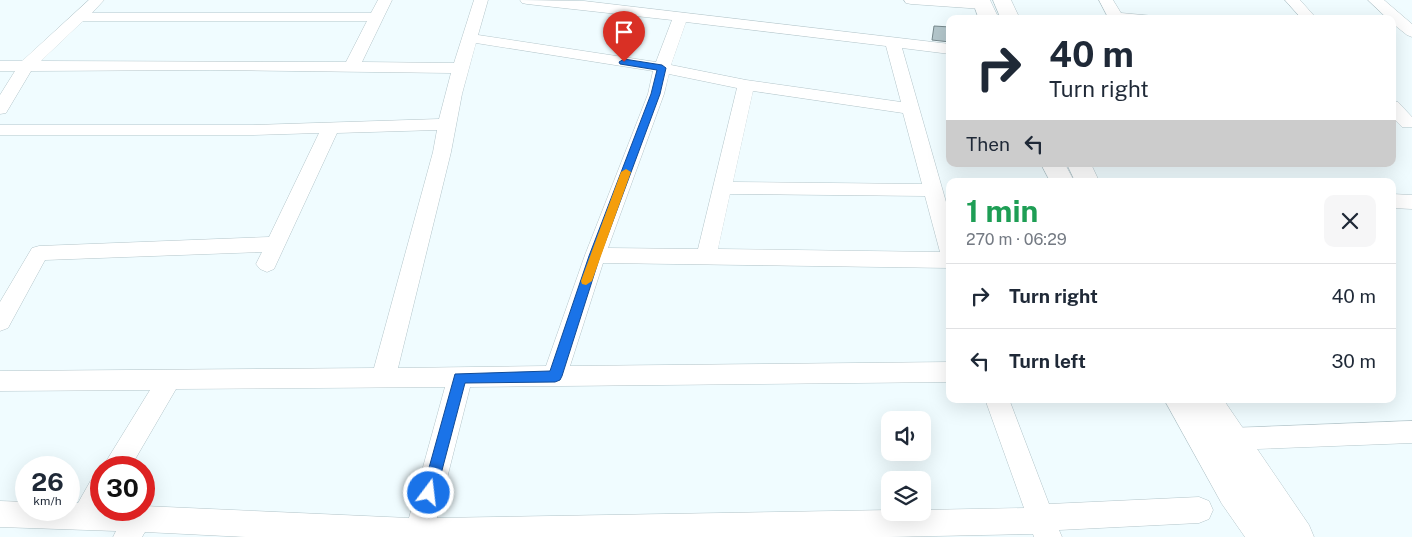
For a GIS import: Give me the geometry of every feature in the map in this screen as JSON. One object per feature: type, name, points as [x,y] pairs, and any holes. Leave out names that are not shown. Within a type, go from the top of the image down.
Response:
[{"type":"street","points":[[0,109],[25,67],[97,0]]},
{"type":"street","points":[[154,17],[170,0]]},
{"type":"street","points":[[351,67],[385,0]]},
{"type":"street","points":[[383,378],[442,152],[446,124],[460,68],[481,0]]},
{"type":"street","points":[[527,0],[680,16],[946,49]]},
{"type":"street","points":[[911,0],[984,8]]},
{"type":"street","points":[[1002,0],[1009,15]]},
{"type":"street","points":[[1106,0],[1114,15]]},
{"type":"street","points":[[1292,0],[1306,15]]},
{"type":"street","points":[[1375,0],[1392,15]]},
{"type":"street","points":[[555,376],[595,256],[656,94],[662,68],[680,16]]},
{"type":"street","points":[[79,17],[376,17]]},
{"type":"street","points":[[1396,18],[1412,32]]},
{"type":"street","points":[[470,38],[662,68],[746,85],[911,109]]},
{"type":"street","points":[[893,42],[946,237]]},
{"type":"street","points":[[0,66],[460,68]]},
{"type":"street","points":[[706,257],[746,85]]},
{"type":"street","points":[[1396,112],[1404,123]]},
{"type":"street","points":[[0,130],[331,128],[446,124]]},
{"type":"street","points":[[267,264],[331,128]]},
{"type":"street","points":[[722,188],[933,190]]},
{"type":"street","points":[[1396,202],[1412,202]]},
{"type":"street","points":[[0,322],[40,253],[276,244]]},
{"type":"street","points":[[595,256],[946,260]]},
{"type":"street","points":[[0,381],[946,372]]},
{"type":"street","points":[[418,535],[460,377]]},
{"type":"street","points":[[122,456],[170,379]]},
{"type":"street","points":[[998,403],[1045,529]]},
{"type":"street","points":[[1182,403],[1234,493],[1267,537]]},
{"type":"street","points":[[1208,403],[1230,439],[1296,537]]},
{"type":"street","points":[[1230,439],[1412,432]]},
{"type":"street","points":[[85,516],[90,508]]},
{"type":"street","points":[[1045,529],[1046,517],[1199,510]]},
{"type":"street","points":[[0,514],[85,516],[132,528],[418,535],[1045,529]]},
{"type":"building","points":[[934,26],[946,27],[946,42],[932,40]]},
{"type":"slow traffic","points":[[586,281],[626,172]]},
{"type":"route","points":[[429,493],[460,377],[555,376],[595,256],[656,94],[662,68],[624,62]]}]
